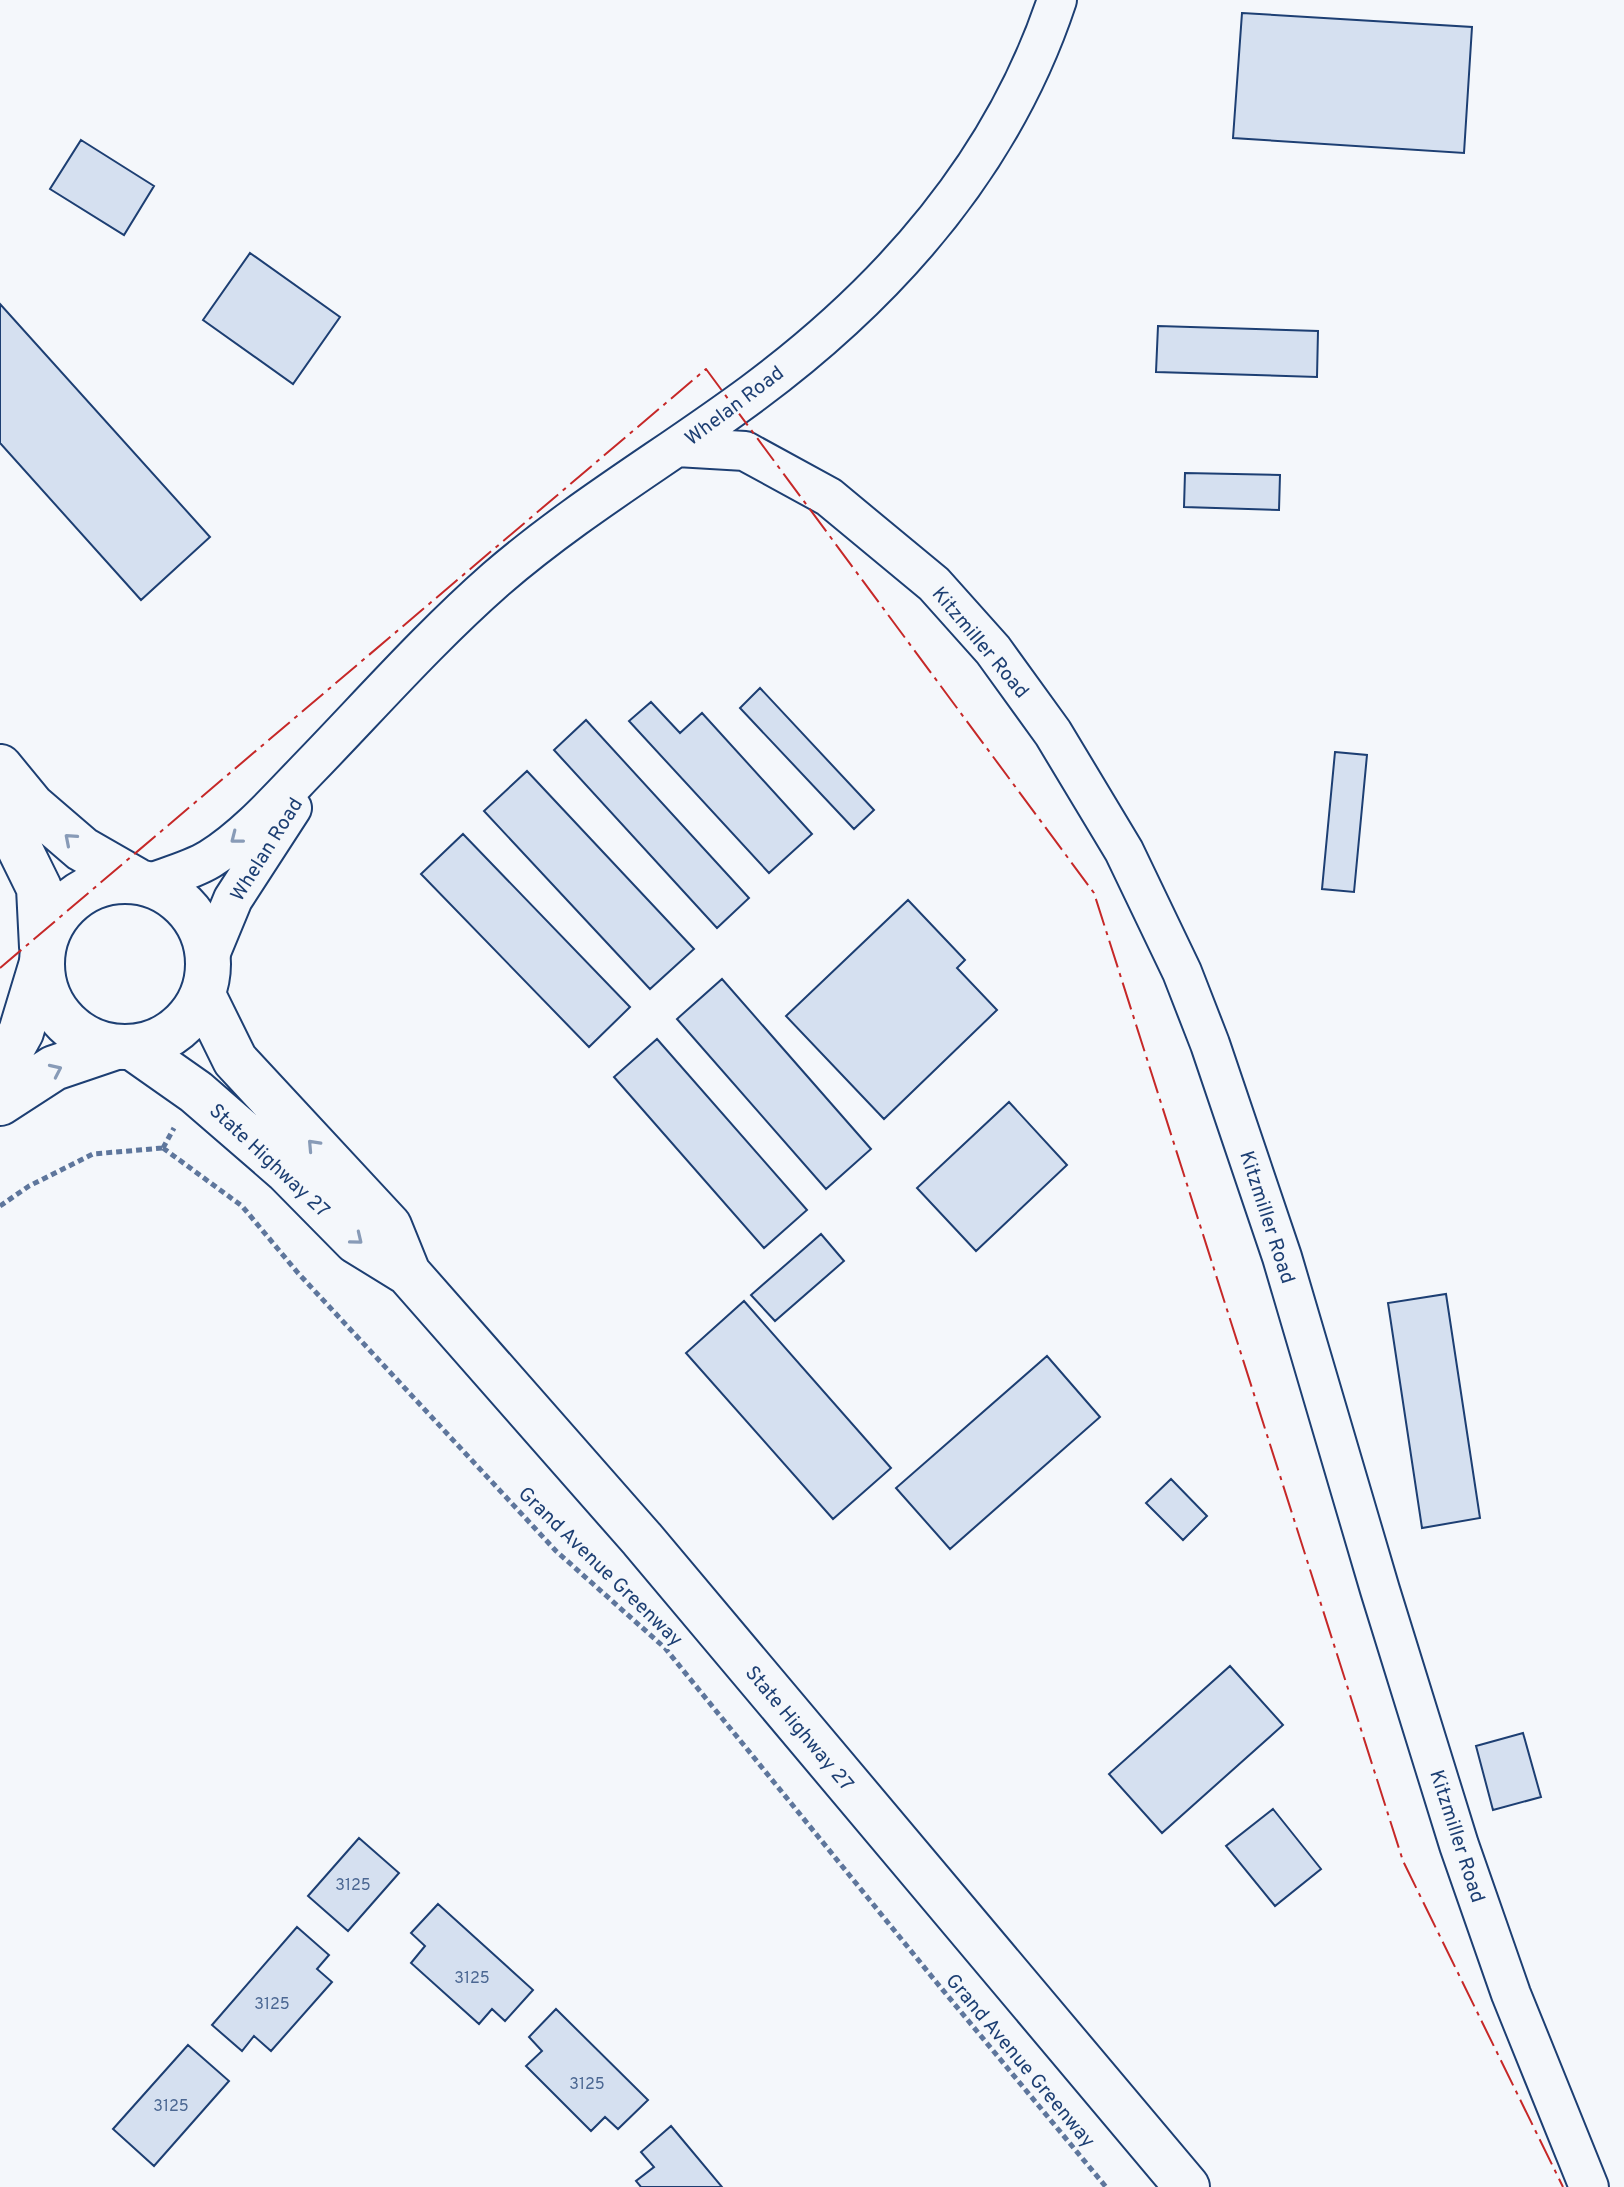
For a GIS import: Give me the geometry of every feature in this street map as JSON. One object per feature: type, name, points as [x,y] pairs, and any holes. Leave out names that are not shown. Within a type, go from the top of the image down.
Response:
[{"type":"main road","points":[[0,767],[32,806],[82,849],[172,895],[191,912],[203,933],[206,976],[191,1015],[174,1031],[154,1042],[124,1047],[54,1068],[0,1103]]},
{"type":"main road","points":[[0,816],[8,825],[39,888],[45,990],[55,1012],[72,1029],[93,1042],[124,1047]]},
{"type":"main road","points":[[0,1070],[21,1032],[50,925],[65,904],[86,889],[111,881],[143,882]]},
{"type":"main road","name":"State Highway 27","points":[[206,976],[235,1060],[389,1226],[408,1273]]},
{"type":"main road","name":"State Highway 27","points":[[124,1047],[196,1092],[286,1170],[356,1241],[408,1273],[642,1539],[1187,2187]]},
{"type":"street","name":"Whelan Road","points":[[143,882],[208,860],[256,823],[495,580],[603,495],[755,391],[827,333],[906,257],[966,182],[1004,122],[1030,69],[1057,0]]},
{"type":"street","name":"Kitzmiller Road","points":[[677,447],[745,451],[829,497],[934,584],[993,650],[1053,733],[1124,851],[1182,972],[1210,1044],[1282,1257],[1459,1845],[1511,1994],[1589,2187]]},
{"type":"street","name":"Whelan Road","points":[[206,976],[233,899],[332,745]]},
{"type":"path","name":"Grand Avenue Greenway","points":[[0,1206],[29,1186],[93,1154],[163,1148],[242,1206],[298,1273],[556,1551],[665,1648],[1106,2187]]},
{"type":"building","points":[[1242,13],[1472,27],[1464,153],[1233,138]]},
{"type":"building","points":[[81,140],[154,186],[124,235],[50,189]]},
{"type":"building","points":[[250,253],[340,317],[293,384],[203,320]]},
{"type":"building","points":[[0,304],[210,537],[141,600],[0,443]]},
{"type":"building","points":[[1158,326],[1318,331],[1317,377],[1156,372]]},
{"type":"building","points":[[1185,473],[1280,475],[1279,510],[1184,507]]},
{"type":"building","points":[[760,688],[874,810],[854,829],[740,708]]},
{"type":"building","points":[[651,702],[680,733],[702,713],[812,834],[769,873],[629,721]]},
{"type":"building","points":[[586,720],[749,898],[717,928],[554,750]]},
{"type":"building","points":[[1335,752],[1367,755],[1354,892],[1322,889]]},
{"type":"building","points":[[527,771],[694,949],[650,989],[484,811]]},
{"type":"building","points":[[463,834],[630,1007],[589,1047],[421,874]]},
{"type":"building","points":[[908,900],[965,960],[957,968],[997,1010],[884,1119],[786,1016]]},
{"type":"building","points":[[722,979],[871,1149],[826,1189],[677,1019]]},
{"type":"building","points":[[657,1039],[807,1210],[764,1248],[614,1077]]},
{"type":"building","points":[[1009,1102],[1067,1165],[976,1251],[917,1188]]},
{"type":"building","points":[[821,1234],[844,1261],[775,1321],[751,1295]]},
{"type":"building","points":[[1446,1294],[1480,1518],[1422,1528],[1388,1303]]},
{"type":"building","points":[[744,1301],[891,1468],[833,1519],[686,1353]]},
{"type":"building","points":[[1047,1356],[1100,1417],[950,1549],[896,1488]]},
{"type":"building","points":[[1171,1479],[1207,1516],[1183,1540],[1146,1503]]},
{"type":"building","points":[[1230,1666],[1283,1725],[1162,1833],[1109,1774]]},
{"type":"building","points":[[1523,1733],[1541,1797],[1493,1810],[1476,1746]]},
{"type":"building","points":[[1273,1809],[1321,1869],[1275,1906],[1226,1846]]},
{"type":"building","points":[[359,1838],[399,1873],[348,1931],[308,1896]]},
{"type":"building","points":[[438,1904],[533,1990],[505,2021],[492,2009],[479,2024],[411,1963],[425,1946],[411,1933]]},
{"type":"building","points":[[297,1927],[329,1955],[317,1969],[332,1982],[271,2051],[254,2036],[242,2051],[212,2025]]},
{"type":"building","points":[[556,2009],[648,2100],[618,2129],[605,2117],[591,2131],[526,2066],[542,2051],[529,2037]]},
{"type":"building","points":[[188,2045],[229,2081],[154,2166],[113,2129]]},
{"type":"building","points":[[671,2126],[722,2187],[641,2187],[636,2181],[654,2167],[641,2152]]},
{"type":"power","points":[[0,968],[706,369],[1094,893],[1403,1861],[1563,2187]]}]
